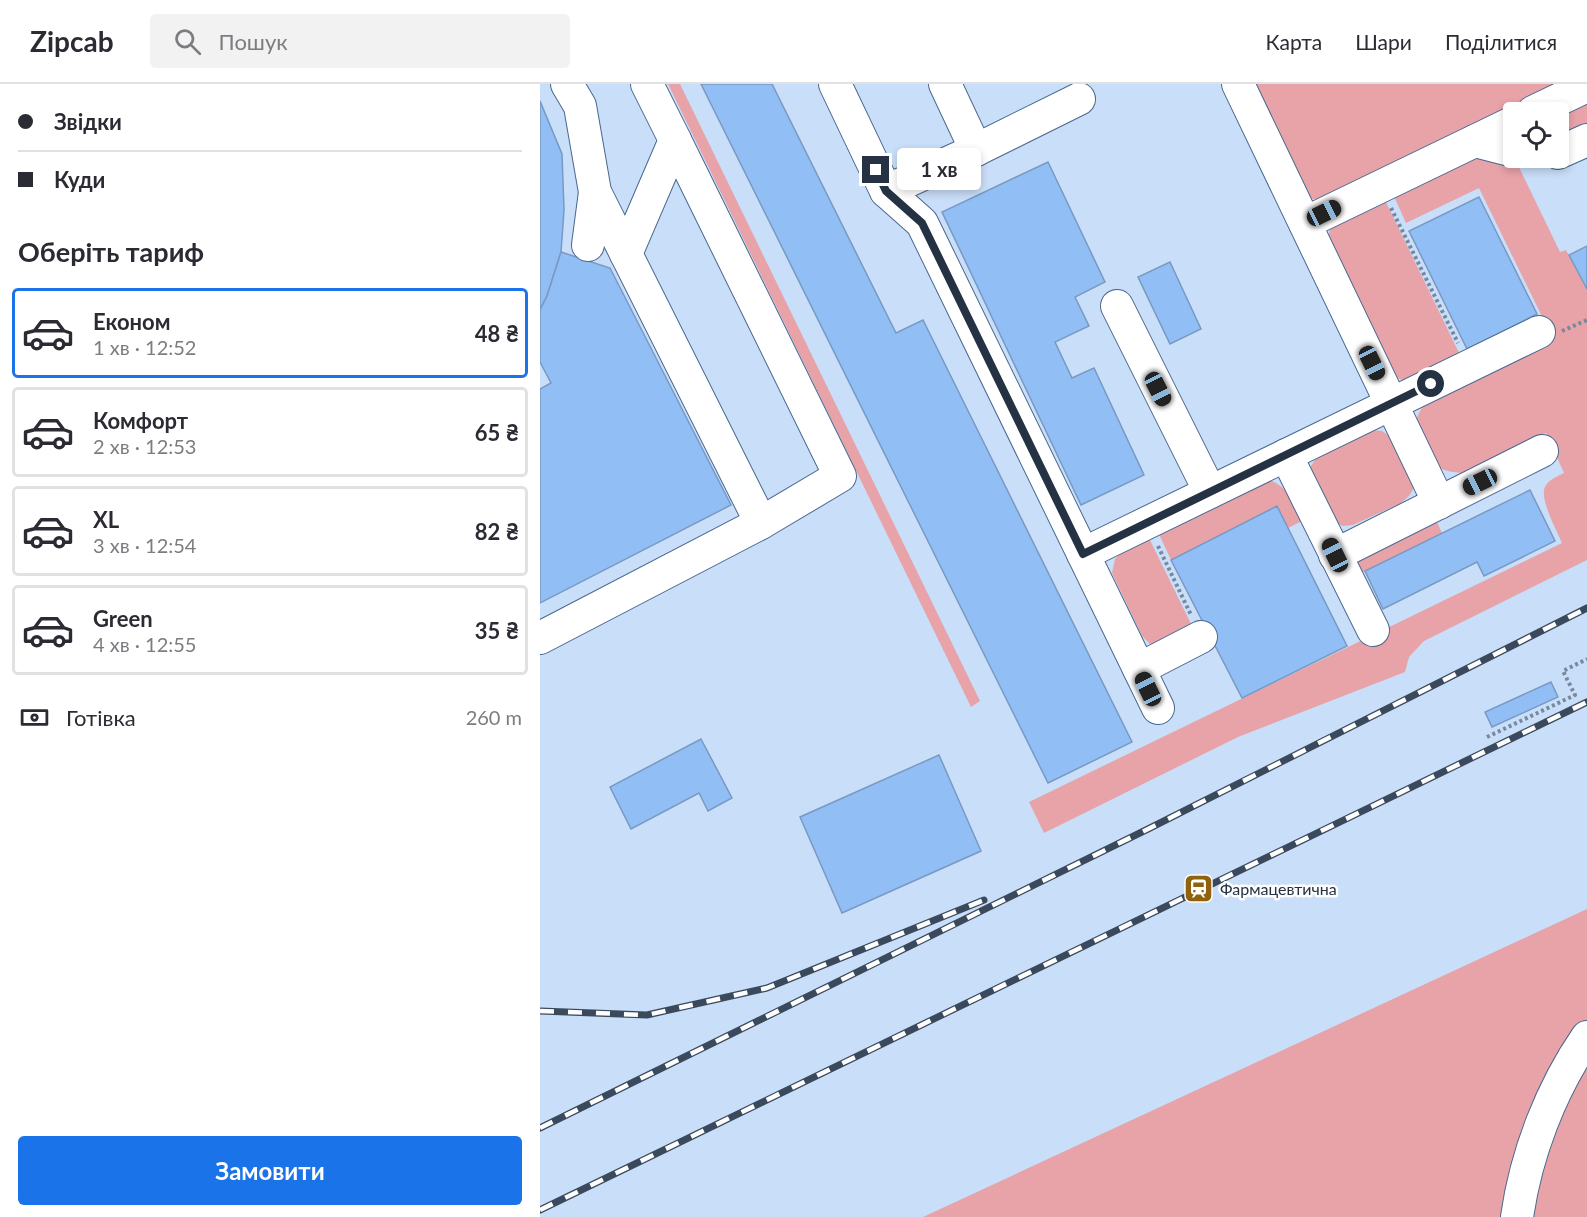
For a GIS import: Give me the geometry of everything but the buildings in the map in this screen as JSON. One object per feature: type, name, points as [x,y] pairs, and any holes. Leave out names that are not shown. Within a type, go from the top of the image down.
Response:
[{"type":"lane","points":[[567,84],[580,106],[595,192],[761,523]]},
{"type":"lane","points":[[540,638],[761,523],[840,476],[647,84]]},
{"type":"lane","points":[[835,84],[886,191],[922,223],[1158,708]]},
{"type":"lane","points":[[945,84],[976,150]]},
{"type":"lane","points":[[1238,84],[1440,503]]},
{"type":"lane","points":[[1555,102],[1587,87]]},
{"type":"lane","points":[[886,191],[1079,99]]},
{"type":"lane","points":[[1305,223],[1503,127]]},
{"type":"lane","points":[[626,254],[675,140]]},
{"type":"lane","points":[[1569,148],[1587,140]]},
{"type":"lane","points":[[1475,141],[1503,148]]},
{"type":"lane","points":[[588,245],[595,192]]},
{"type":"lane","points":[[1118,306],[1210,492]]},
{"type":"lane","points":[[1083,554],[1539,332]]},
{"type":"lane","points":[[1335,555],[1542,451]]},
{"type":"lane","points":[[1286,455],[1373,630]]},
{"type":"lane","points":[[1139,669],[1201,637]]},
{"type":"lane","points":[[1517,1217],[1521,1191],[1546,1110],[1587,1037]]},
{"type":"path","points":[[1381,186],[1469,366]]},
{"type":"path","points":[[1147,523],[1201,637]]},
{"type":"path","points":[[1487,737],[1575,695],[1563,671],[1587,659]]},
{"type":"shaded area","points":[[668,84],[680,84],[980,701],[971,707]]},
{"type":"shaded area","points":[[1245,84],[1562,84],[1525,102],[1503,102],[1503,113],[1327,199],[1312,199],[1302,193]]},
{"type":"shaded area","points":[[1587,98],[1587,124],[1569,133],[1569,107]]},
{"type":"shaded area","points":[[1473,154],[1503,158],[1503,168],[1519,168],[1560,252],[1566,250],[1587,289],[1587,560],[1424,641],[1409,657],[1405,672],[1238,737],[1044,833],[1029,802],[1562,543],[1546,506],[1544,492],[1548,482],[1564,473],[1546,433],[1462,473],[1447,471],[1439,467],[1427,451],[1417,423],[1417,418],[1424,405],[1552,337],[1479,188],[1406,223],[1393,194]]},
{"type":"shaded area","points":[[1383,196],[1462,359],[1404,381],[1392,375],[1327,240],[1331,227]]},
{"type":"shaded area","points":[[1371,430],[1382,431],[1392,438],[1415,486],[1401,503],[1353,525],[1343,526],[1334,522],[1309,479],[1311,466],[1318,455]]},
{"type":"shaded area","points":[[1272,481],[1287,493],[1302,521],[1288,528],[1276,506],[1171,560],[1158,532],[1259,482]]},
{"type":"shaded area","points":[[1436,520],[1442,533],[1353,577],[1353,558]]},
{"type":"shaded area","points":[[1149,538],[1194,630],[1152,646],[1142,636],[1112,573],[1115,559],[1127,548]]},
{"type":"shaded area","points":[[1587,909],[1587,1217],[923,1217]]},
{"type":"railway","points":[[540,1128],[1148,829],[1587,608]]},
{"type":"railway","points":[[540,1210],[1587,702]]},
{"type":"railway","points":[[540,1011],[647,1015],[767,988],[984,900]]},
{"type":"place","name":"Фармацевтична","points":[[1199,889]]},
{"type":"route","points":[[876,170],[886,191],[922,223],[1083,554],[1431,384]]}]
